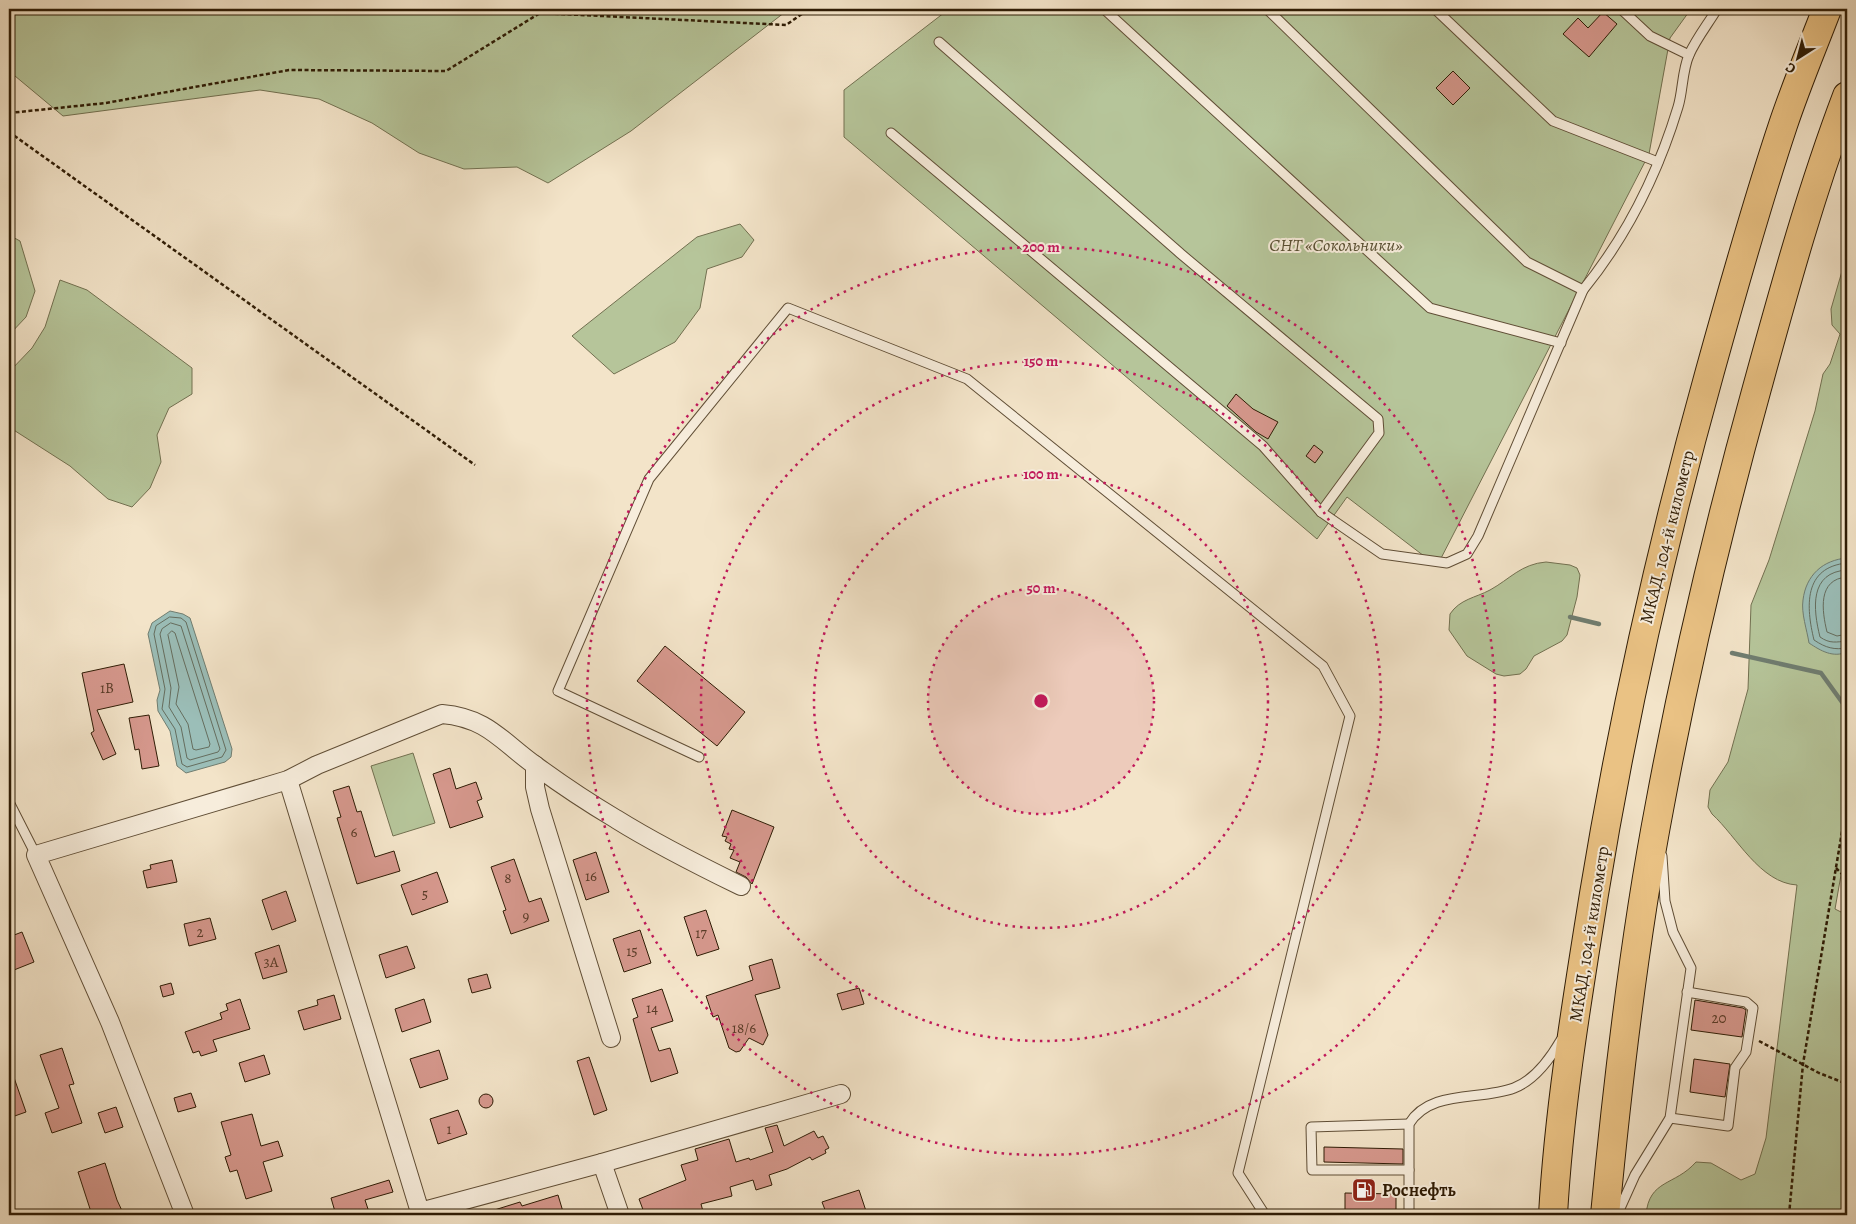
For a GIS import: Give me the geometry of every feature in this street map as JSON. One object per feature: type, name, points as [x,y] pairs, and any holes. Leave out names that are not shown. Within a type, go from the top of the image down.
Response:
[{"type":"highway","name":"МКАД, 104-й километр","points":[[1553,1215],[1578,1001],[1610,796],[1641,642],[1691,440],[1736,275],[1783,124],[1826,9]]},
{"type":"highway","points":[[1605,1215],[1617,1086],[1659,805],[1690,653],[1739,453],[1784,290],[1830,140],[1847,96]]},
{"type":"street","points":[[185,1215],[110,1022],[36,855],[288,780],[317,765],[442,714],[460,715],[478,721],[535,765],[647,837],[741,886]]},
{"type":"street","points":[[535,765],[535,787],[540,809],[611,1038]]},
{"type":"street","points":[[288,780],[420,1212],[602,1163],[841,1094]]},
{"type":"street","points":[[602,1163],[620,1215]]},
{"type":"lane","points":[[1104,9],[1430,308],[1561,342]]},
{"type":"lane","points":[[1268,9],[1527,262],[1583,290]]},
{"type":"lane","points":[[1435,9],[1553,121],[1658,162]]},
{"type":"lane","points":[[1621,9],[1650,36],[1689,55]]},
{"type":"lane","points":[[890,133],[1263,446],[1320,512],[1382,554],[1447,563],[1467,554],[1478,536],[1583,290],[1602,267],[1630,222],[1658,162],[1679,106],[1689,55],[1717,9]]},
{"type":"lane","points":[[939,42],[1182,254],[1378,419],[1378,433],[1320,512]]},
{"type":"lane","points":[[699,757],[558,690],[650,479],[788,308],[967,379],[1322,666],[1350,716],[1238,1173],[1265,1215]]},
{"type":"lane","points":[[9,802],[36,855]]},
{"type":"lane","points":[[1617,1215],[1635,1175],[1670,1118],[1690,968],[1673,932],[1665,901],[1659,805]]},
{"type":"lane","points":[[1670,1118],[1728,1126],[1735,1068],[1746,1052],[1753,1008],[1746,1002],[1687,992]]},
{"type":"lane","points":[[1409,1215],[1409,1124],[1415,1114],[1424,1107],[1465,1096],[1514,1088],[1539,1072],[1552,1056],[1563,1037],[1578,1001]]},
{"type":"lane","points":[[1409,1124],[1311,1127],[1312,1170],[1409,1170]]},
{"type":"path","points":[[9,113],[106,103],[289,70],[446,71],[540,13],[786,24],[809,9]]},
{"type":"path","points":[[9,132],[475,465]]},
{"type":"path","points":[[1789,1215],[1803,1064],[1847,802]]},
{"type":"path","points":[[1836,868],[1847,879]]},
{"type":"path","points":[[1753,1038],[1847,1084]]},
{"type":"green space","points":[[9,9],[789,9],[631,131],[548,183],[517,167],[464,169],[419,153],[372,123],[319,99],[260,90],[63,116],[9,71]]},
{"type":"green space","name":"СНТ «Сокольники»","points":[[949,9],[1691,9],[1670,38],[1649,154],[1437,566],[1347,497],[1317,539],[844,137],[844,90]]},
{"type":"green space","points":[[740,224],[754,240],[742,257],[707,269],[700,308],[675,342],[614,374],[572,336],[697,237]]},
{"type":"green space","points":[[9,235],[20,241],[35,291],[26,317],[9,335]]},
{"type":"green space","points":[[1847,254],[1847,841],[1835,909],[1847,915],[1847,1215],[1646,1215],[1648,1203],[1652,1195],[1664,1184],[1688,1170],[1696,1162],[1711,1163],[1741,1180],[1755,1174],[1766,1138],[1797,885],[1784,882],[1760,868],[1708,807],[1710,790],[1728,762],[1748,689],[1751,605],[1769,560],[1815,411],[1823,374],[1830,364],[1840,334],[1832,325],[1831,309]]},
{"type":"green space","points":[[60,280],[87,290],[192,368],[192,394],[169,408],[157,435],[161,462],[150,488],[132,507],[108,499],[70,466],[9,427],[9,372],[32,348],[45,327]]},
{"type":"green space","points":[[1546,562],[1570,565],[1577,568],[1580,575],[1577,597],[1567,635],[1562,641],[1534,656],[1526,669],[1520,674],[1504,676],[1496,674],[1467,656],[1449,630],[1450,614],[1454,609],[1463,602],[1490,590],[1523,569],[1537,563]]},
{"type":"green space","points":[[413,753],[435,823],[393,836],[371,766]]},
{"type":"water","points":[[1847,558],[1847,652],[1832,654],[1809,643],[1803,616],[1803,600],[1808,583],[1817,570],[1830,562]]},
{"type":"water","points":[[170,611],[190,618],[232,749],[231,757],[225,762],[186,773],[177,766],[170,731],[158,711],[157,700],[160,690],[148,634],[152,623]]},
{"type":"building","points":[[1603,12],[1617,24],[1589,57],[1563,34],[1578,18],[1588,28]]},
{"type":"building","points":[[1453,71],[1470,88],[1453,105],[1436,88]]},
{"type":"building","points":[[1236,394],[1253,409],[1278,422],[1268,439],[1256,432],[1227,406]]},
{"type":"building","points":[[1314,445],[1323,452],[1315,463],[1306,456]]},
{"type":"building","points":[[665,646],[745,712],[717,746],[637,681]]},
{"type":"building","points":[[124,664],[133,702],[97,710],[116,754],[103,760],[91,733],[94,731],[82,673]]},
{"type":"building","points":[[149,715],[159,766],[142,769],[139,749],[135,750],[129,718]]},
{"type":"building","points":[[450,768],[456,789],[476,782],[482,799],[477,801],[483,817],[450,828],[433,774]]},
{"type":"building","points":[[349,786],[357,812],[361,811],[375,857],[394,851],[400,871],[357,884],[337,818],[341,817],[333,791]]},
{"type":"building","points":[[732,810],[774,827],[752,884],[746,877],[736,872],[740,862],[730,858],[734,850],[729,849],[731,844],[725,841],[727,837],[722,836]]},
{"type":"building","points":[[596,852],[609,892],[586,900],[573,860]]},
{"type":"building","points":[[514,859],[529,902],[541,898],[549,921],[511,934],[503,911],[506,910],[491,867]]},
{"type":"building","points":[[172,860],[177,882],[147,888],[143,871],[151,869],[150,865]]},
{"type":"building","points":[[437,872],[448,902],[412,915],[401,885]]},
{"type":"building","points":[[286,891],[296,921],[272,930],[262,900]]},
{"type":"building","points":[[706,910],[719,949],[697,956],[684,917]]},
{"type":"building","points":[[210,918],[216,939],[189,946],[184,924]]},
{"type":"building","points":[[640,930],[651,963],[624,972],[613,939]]},
{"type":"building","points":[[22,932],[34,962],[9,972],[9,937]]},
{"type":"building","points":[[279,945],[287,972],[263,979],[255,953]]},
{"type":"building","points":[[407,946],[415,968],[386,978],[379,955]]},
{"type":"building","points":[[772,959],[780,988],[755,995],[768,1035],[763,1045],[749,1038],[740,1051],[736,1052],[729,1048],[718,1015],[713,1017],[706,996],[753,980],[749,966]]},
{"type":"building","points":[[487,974],[491,988],[472,993],[468,979]]},
{"type":"building","points":[[171,983],[174,994],[163,997],[160,986]]},
{"type":"building","points":[[859,988],[864,1004],[842,1010],[837,994]]},
{"type":"building","points":[[662,989],[673,1021],[651,1028],[659,1051],[670,1048],[678,1073],[651,1082],[633,1019],[638,1017],[632,999]]},
{"type":"building","points":[[334,995],[341,1019],[304,1030],[298,1011],[318,1005],[317,1000]]},
{"type":"building","points":[[240,999],[250,1029],[213,1040],[217,1051],[201,1056],[199,1051],[193,1053],[185,1032],[222,1019],[220,1013],[228,1010],[226,1004]]},
{"type":"building","points":[[424,999],[431,1022],[402,1032],[395,1009]]},
{"type":"building","points":[[1695,1000],[1746,1010],[1742,1037],[1691,1030]]},
{"type":"building","points":[[62,1048],[74,1084],[69,1085],[82,1123],[52,1133],[45,1113],[59,1108],[40,1055]]},
{"type":"building","points":[[439,1050],[448,1079],[420,1088],[410,1059]]},
{"type":"building","points":[[264,1055],[270,1074],[245,1082],[239,1063]]},
{"type":"building","points":[[589,1057],[607,1110],[594,1115],[577,1061]]},
{"type":"building","points":[[1694,1059],[1730,1064],[1725,1097],[1690,1092]]},
{"type":"building","points":[[11,1069],[26,1112],[9,1118],[9,1070]]},
{"type":"building","points":[[191,1093],[196,1107],[178,1112],[174,1098]]},
{"type":"building","points":[[483,1094],[489,1094],[493,1101],[489,1108],[483,1108],[479,1104],[479,1098]]},
{"type":"building","points":[[116,1107],[123,1127],[105,1133],[98,1113]]},
{"type":"building","points":[[458,1110],[467,1134],[438,1144],[430,1119]]},
{"type":"building","points":[[252,1114],[261,1146],[278,1141],[283,1156],[263,1162],[272,1191],[246,1199],[237,1170],[230,1172],[225,1157],[231,1155],[221,1122]]},
{"type":"building","points":[[777,1125],[784,1146],[814,1131],[818,1138],[823,1136],[829,1148],[825,1150],[826,1153],[812,1160],[810,1157],[787,1169],[769,1175],[772,1185],[756,1190],[753,1180],[730,1187],[732,1196],[701,1204],[704,1215],[645,1215],[639,1199],[686,1180],[681,1165],[698,1160],[695,1149],[729,1139],[736,1162],[749,1158],[750,1160],[773,1152],[765,1128]]},
{"type":"building","points":[[1324,1147],[1403,1149],[1403,1164],[1324,1162]]},
{"type":"building","points":[[105,1163],[124,1215],[92,1215],[78,1172]]},
{"type":"building","points":[[389,1180],[393,1192],[365,1200],[370,1215],[336,1215],[331,1198]]},
{"type":"building","points":[[859,1190],[866,1211],[853,1215],[827,1215],[822,1202]]},
{"type":"building","points":[[1345,1193],[1396,1194],[1396,1215],[1345,1215]]},
{"type":"building","points":[[558,1195],[564,1215],[488,1215],[488,1212],[520,1202],[522,1206]]},
{"type":"waterway","points":[[1570,617],[1599,624]]},
{"type":"waterway","points":[[1732,653],[1821,673],[1847,709]]},
{"type":"place","name":"Роснефть","points":[[1364,1190]]}]
